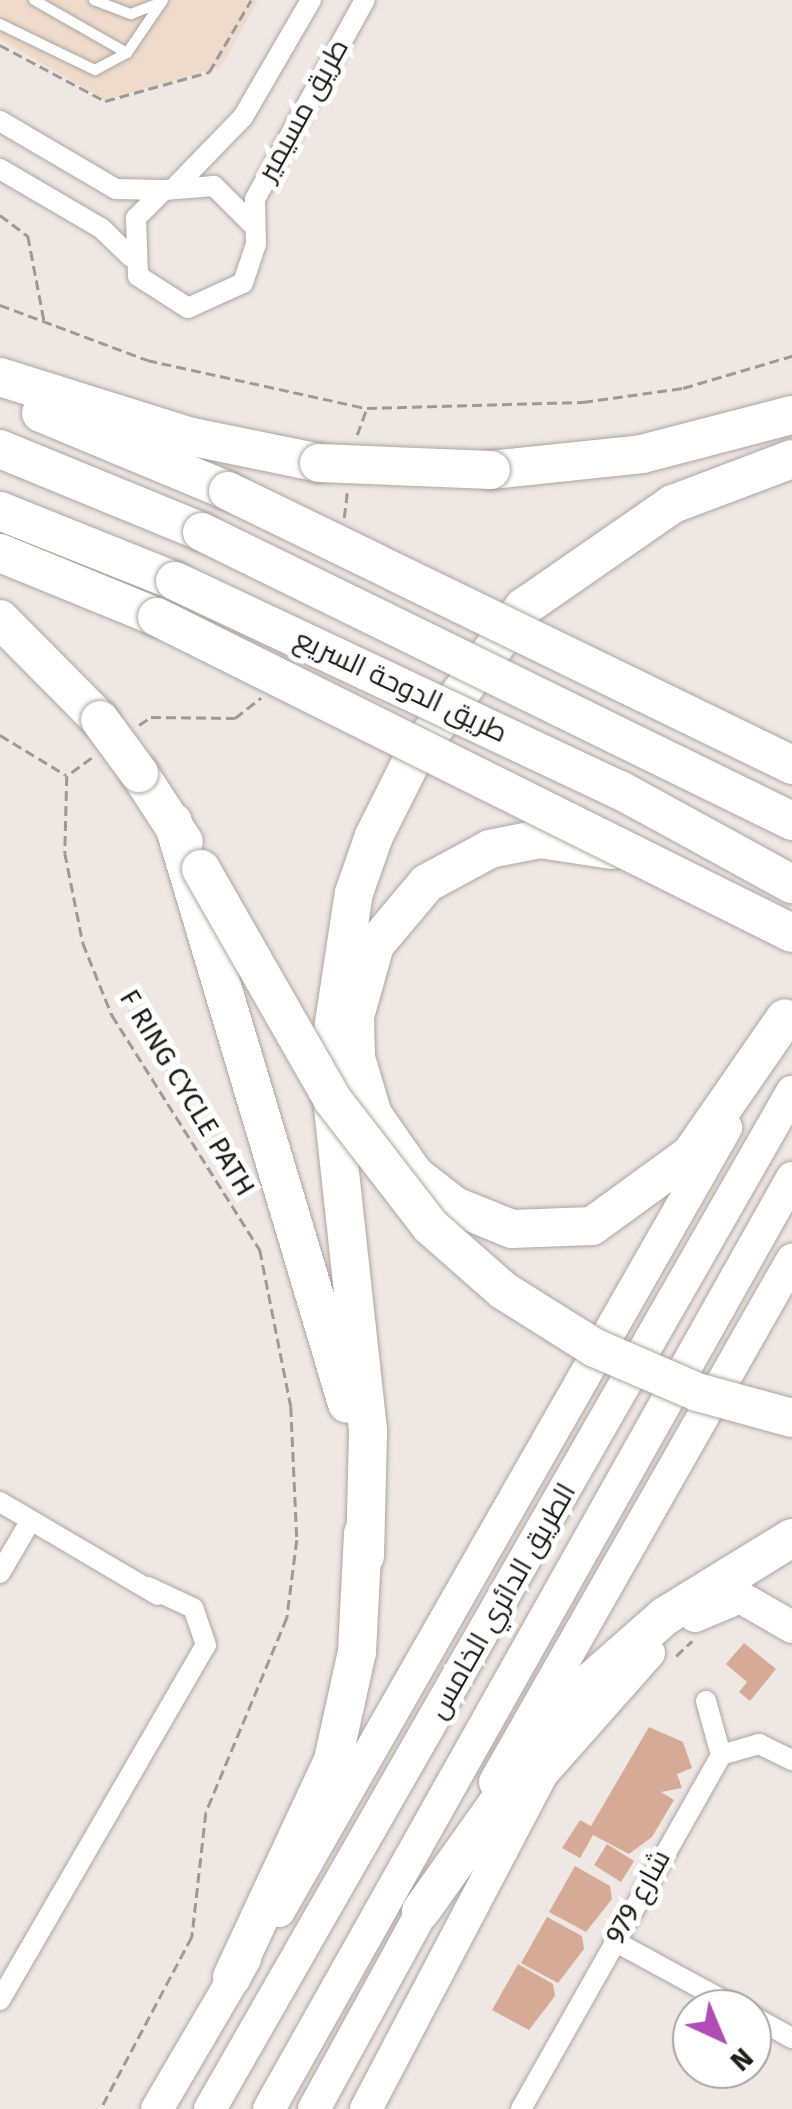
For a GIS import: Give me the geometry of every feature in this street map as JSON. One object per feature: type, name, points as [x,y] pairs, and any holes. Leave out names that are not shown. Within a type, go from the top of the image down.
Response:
[{"type":"highway","points":[[0,378],[188,436],[333,473],[491,470],[642,454],[792,415]]},
{"type":"highway","points":[[0,396],[228,491],[792,765]]},
{"type":"highway","name":"طريق الدوحة السريع","points":[[0,449],[202,532],[792,821]]},
{"type":"highway","points":[[232,1977],[333,1760],[357,1652],[368,1430],[328,1062],[354,893],[414,756],[524,608],[624,532],[725,480],[792,459]]},
{"type":"highway","name":"طريق الدوحة السريع","points":[[0,511],[175,581],[604,782],[792,884]]},
{"type":"highway","points":[[0,553],[157,617],[754,910],[792,933]]},
{"type":"highway","points":[[0,619],[106,737],[172,822],[332,1099],[430,1226],[504,1291],[595,1348],[698,1392],[792,1418]]},
{"type":"highway","points":[[172,822],[346,1396],[364,1556]]},
{"type":"highway","points":[[754,910],[598,845],[518,841],[448,867],[408,902],[375,945],[354,1016],[366,1098],[399,1156],[433,1191],[491,1222],[533,1232],[592,1226],[691,1154],[788,1012]]},
{"type":"highway","points":[[156,2109],[232,1977],[317,1847],[788,1012]]},
{"type":"highway","name":"الطريق الدائري الخامس","points":[[210,2109],[792,1092]]},
{"type":"highway","name":"الطريق الدائري الخامس","points":[[269,2109],[792,1178]]},
{"type":"highway","points":[[314,2109],[422,1911],[792,1260]]},
{"type":"highway","points":[[422,1911],[572,1697],[693,1596],[792,1538]]},
{"type":"highway","points":[[366,2109],[533,1790],[602,1698],[666,1637],[728,1597],[766,1605],[792,1627]]},
{"type":"street","name":"طريق مسيمير","points":[[171,187],[243,118],[311,0]]},
{"type":"street","name":"طريق مسيمير","points":[[252,224],[285,137],[365,0]]},
{"type":"street","points":[[0,122],[116,189],[171,187],[231,195],[252,224],[243,283],[209,306],[168,303],[131,257],[101,228],[0,169]]},
{"type":"street","points":[[131,257],[136,218],[171,187]]},
{"type":"street","points":[[0,1502],[148,1587],[193,1608],[205,1624],[206,1644],[0,2000]]},
{"type":"street","points":[[0,1573],[31,1520]]},
{"type":"street","points":[[706,1702],[721,1755],[759,1744],[792,1760]]},
{"type":"street","name":"شارع 979","points":[[524,2108],[721,1755]]},
{"type":"street","points":[[614,1941],[703,1989]]},
{"type":"lane","points":[[34,0],[127,53]]},
{"type":"lane","points":[[94,0],[132,14],[163,0]]},
{"type":"lane","points":[[0,24],[83,69],[127,53],[163,0]]},
{"type":"path","points":[[0,45],[105,101],[209,72],[251,0]]},
{"type":"path","points":[[0,215],[28,236],[45,322]]},
{"type":"path","points":[[0,305],[147,360],[367,408],[582,402],[683,388],[792,356]]},
{"type":"path","points":[[355,442],[367,408]]},
{"type":"path","points":[[333,473],[338,530]]},
{"type":"path","points":[[0,735],[67,776],[106,737],[151,717],[235,718],[266,687]]},
{"type":"path","name":"F RING CYCLE PATH","points":[[67,776],[65,853],[83,944],[112,1015],[260,1250],[291,1408],[297,1540],[288,1618],[206,1812],[192,1938],[101,2109]]},
{"type":"path","points":[[673,1658],[702,1633]]},
{"type":"shaded area","points":[[0,0],[258,0],[221,67],[105,100],[0,39]]},
{"type":"building","points":[[744,1643],[776,1669],[750,1701],[739,1692],[747,1682],[726,1664]]},
{"type":"building","points":[[649,1727],[683,1742],[692,1768],[677,1774],[682,1788],[661,1792],[674,1800],[652,1837],[629,1854],[593,1835],[580,1858],[562,1848],[580,1820],[591,1826]]},
{"type":"building","points":[[607,1844],[634,1861],[621,1882],[594,1865]]},
{"type":"building","points":[[575,1866],[610,1886],[612,1899],[586,1932],[549,1912]]},
{"type":"building","points":[[547,1917],[582,1936],[584,1949],[558,1983],[521,1963]]},
{"type":"building","points":[[518,1964],[553,1984],[555,1996],[529,2030],[492,2010]]}]
